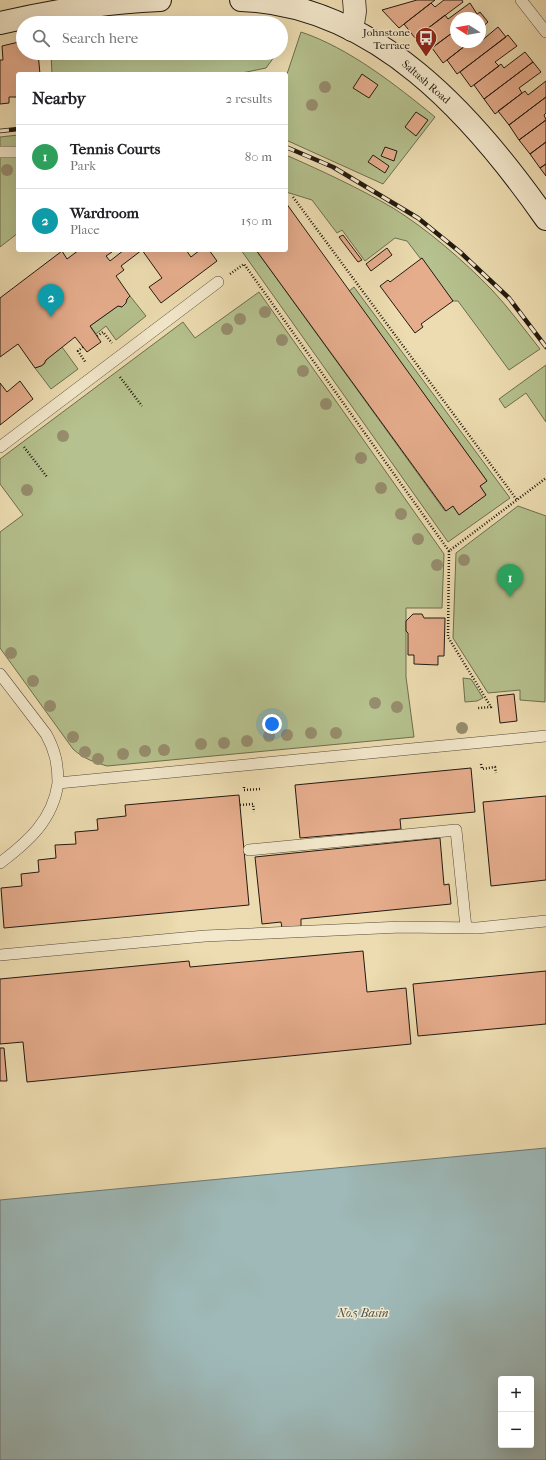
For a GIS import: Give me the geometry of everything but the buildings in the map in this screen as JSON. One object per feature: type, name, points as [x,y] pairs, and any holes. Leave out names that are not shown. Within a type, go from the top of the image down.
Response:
[{"type":"main road","points":[[34,16],[125,2],[160,0]]},
{"type":"main road","name":"Saltash Road","points":[[241,0],[258,1],[296,8],[352,30],[392,53],[432,85],[464,116],[517,178],[546,219]]},
{"type":"main road","points":[[352,30],[355,11],[354,0]]},
{"type":"main road","points":[[0,24],[16,20]]},
{"type":"lane","points":[[521,0],[546,32]]},
{"type":"lane","points":[[0,152],[16,152]]},
{"type":"lane","points":[[0,447],[218,282]]},
{"type":"lane","points":[[0,674],[52,744],[56,755],[58,783],[56,794],[45,821],[36,833],[0,863]]},
{"type":"lane","points":[[58,783],[546,736]]},
{"type":"lane","points":[[250,850],[456,830],[466,928]]},
{"type":"lane","points":[[0,955],[205,936],[401,927],[466,928],[546,921]]},
{"type":"path","points":[[293,197],[517,500]]},
{"type":"path","points":[[218,282],[244,264],[449,551],[448,637],[491,707],[478,708]]},
{"type":"path","points":[[97,336],[103,332],[112,343]]},
{"type":"path","points":[[83,347],[78,351],[86,363]]},
{"type":"path","points":[[110,364],[142,406]]},
{"type":"path","points":[[15,435],[47,477]]},
{"type":"path","points":[[449,551],[546,478]]},
{"type":"path","points":[[481,764],[482,768],[495,767],[496,773]]},
{"type":"path","points":[[244,787],[244,790],[261,789]]},
{"type":"path","points":[[240,805],[253,804],[254,812]]},
{"type":"green space","points":[[301,32],[319,39],[354,57],[388,80],[435,117],[383,184],[288,141],[288,72]]},
{"type":"green space","points":[[51,60],[272,60],[266,68],[247,72],[52,72]]},
{"type":"green space","points":[[16,135],[16,147],[0,147],[0,137]]},
{"type":"green space","points":[[288,156],[340,180],[406,216],[470,268],[492,290],[540,349],[509,370],[458,301],[453,301],[407,241],[395,238],[365,261],[342,230],[337,233],[312,200],[288,193]]},
{"type":"green space","points":[[0,157],[16,157],[16,235],[0,247]]},
{"type":"green space","points":[[242,252],[257,252],[445,511],[453,506],[459,515],[486,495],[480,486],[487,481],[349,291],[354,287],[510,498],[448,542]]},
{"type":"green space","points":[[259,292],[444,554],[442,608],[406,608],[406,677],[414,737],[107,766],[85,758],[73,749],[0,648],[0,532],[23,515],[0,484],[0,459],[183,322],[195,338]]},
{"type":"green space","points":[[130,296],[146,316],[116,340],[106,326],[96,334],[90,326],[118,306],[122,307]]},
{"type":"green space","points":[[62,347],[78,369],[51,389],[35,368],[44,364],[46,360]]},
{"type":"green space","points":[[546,365],[546,422],[526,393],[505,408],[499,399]]},
{"type":"green space","points":[[518,506],[546,516],[545,702],[520,700],[520,690],[488,693],[453,638],[456,553]]},
{"type":"green space","points":[[463,678],[471,679],[483,698],[477,701],[465,702]]},
{"type":"water","name":"No.5 Basin","points":[[546,1148],[546,1460],[0,1460],[0,1200]]},
{"type":"railway","points":[[0,131],[16,129]]},
{"type":"railway","points":[[288,148],[333,167],[418,218],[460,252],[509,298],[546,347]]},
{"type":"place","name":"Johnstone Terrace","points":[[426,58]]},
{"type":"place","name":"Wardroom","points":[[51,317]]},
{"type":"place","name":"Tennis Courts","points":[[510,597]]}]
